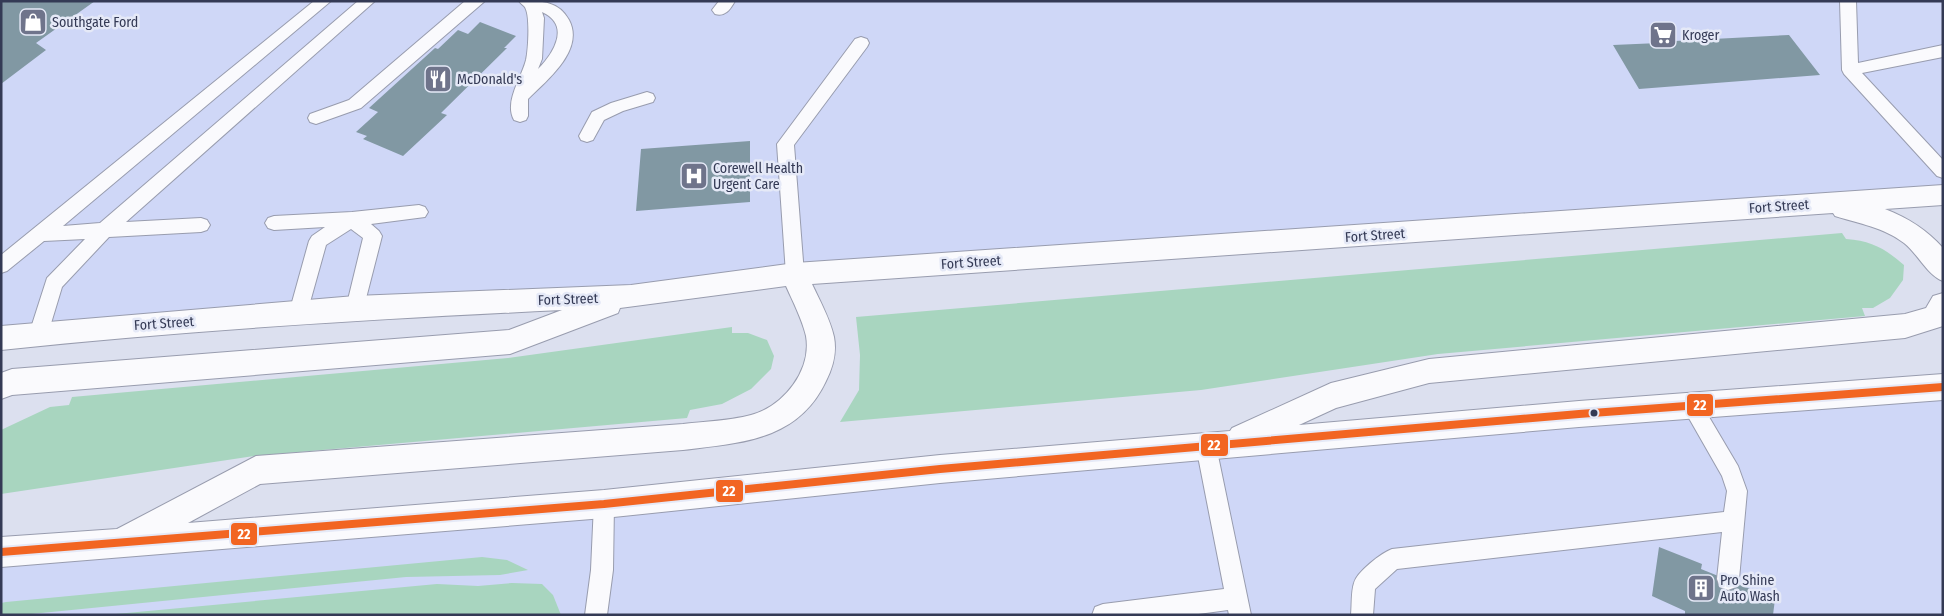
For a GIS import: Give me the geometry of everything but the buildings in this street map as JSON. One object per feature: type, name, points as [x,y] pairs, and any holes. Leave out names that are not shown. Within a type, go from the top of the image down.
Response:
[{"type":"main road","name":"Fort Street","points":[[1,338],[355,308],[631,296],[795,274],[1943,195]]},
{"type":"main road","points":[[1811,204],[1860,211],[1900,225],[1924,245],[1943,270]]},
{"type":"main road","points":[[120,544],[256,470],[683,437],[753,427],[782,414],[800,396],[814,378],[820,357],[820,338],[795,274]]},
{"type":"main road","points":[[1,386],[12,382],[510,342],[631,296]]},
{"type":"main road","points":[[1214,446],[1332,396],[1429,371],[1905,326],[1935,316],[1943,304]]},
{"type":"main road","points":[[1,552],[604,504],[940,470],[1214,446],[1943,387]]},
{"type":"lane","points":[[1,266],[324,1]]},
{"type":"lane","points":[[39,334],[54,283],[106,229],[368,1]]},
{"type":"lane","points":[[316,118],[355,104],[472,4],[478,1]]},
{"type":"lane","points":[[1848,1],[1850,70],[1943,171]]},
{"type":"lane","points":[[520,97],[556,60],[566,44],[565,28],[558,15],[528,2]]},
{"type":"lane","points":[[520,116],[520,97],[534,59],[536,18],[528,2]]},
{"type":"lane","points":[[795,274],[786,144],[861,43]]},
{"type":"lane","points":[[1850,70],[1943,52]]},
{"type":"lane","points":[[587,136],[598,116],[617,107],[647,98]]},
{"type":"lane","points":[[274,223],[352,219],[419,212]]},
{"type":"lane","points":[[352,219],[373,236],[355,308]]},
{"type":"lane","points":[[298,313],[318,241],[352,219]]},
{"type":"lane","points":[[40,234],[201,225]]},
{"type":"lane","points":[[1692,406],[1731,473],[1737,491],[1728,580]]},
{"type":"lane","points":[[1103,615],[1239,606],[1214,446]]},
{"type":"lane","points":[[596,615],[602,570],[604,504]]},
{"type":"lane","points":[[1362,615],[1364,584],[1392,559],[1734,521]]},
{"type":"shaded area","points":[[1,1],[1943,1],[1943,195],[1,338]]},
{"type":"shaded area","points":[[1943,387],[1943,615],[1,615],[1,552]]},
{"type":"green space","points":[[1842,233],[1846,239],[1877,246],[1904,265],[1903,280],[1890,298],[1873,308],[1862,308],[1865,316],[1438,354],[1201,390],[840,422],[859,390],[860,355],[856,317]]},
{"type":"green space","points":[[732,327],[732,333],[748,333],[767,340],[774,356],[771,369],[751,389],[722,404],[690,410],[687,418],[254,456],[1,494],[1,430],[50,407],[69,405],[72,397],[508,358]]},
{"type":"green space","points":[[482,557],[507,560],[528,570],[500,575],[406,577],[21,615],[1,615],[1,603],[6,602]]},
{"type":"green space","points":[[512,583],[542,584],[553,595],[561,615],[105,615],[437,584],[478,586]]},
{"type":"transit line","name":"22","points":[[1,552],[604,504],[940,469],[1579,414],[1943,387]]},
{"type":"place","name":"Southgate Ford","points":[[33,22]]},
{"type":"place","name":"Kroger","points":[[1663,35]]},
{"type":"place","name":"McDonald's","points":[[438,79]]},
{"type":"place","name":"Corewell Health Urgent Care","points":[[694,176]]},
{"type":"place","name":"Pro Shine Auto Wash","points":[[1701,588]]}]
